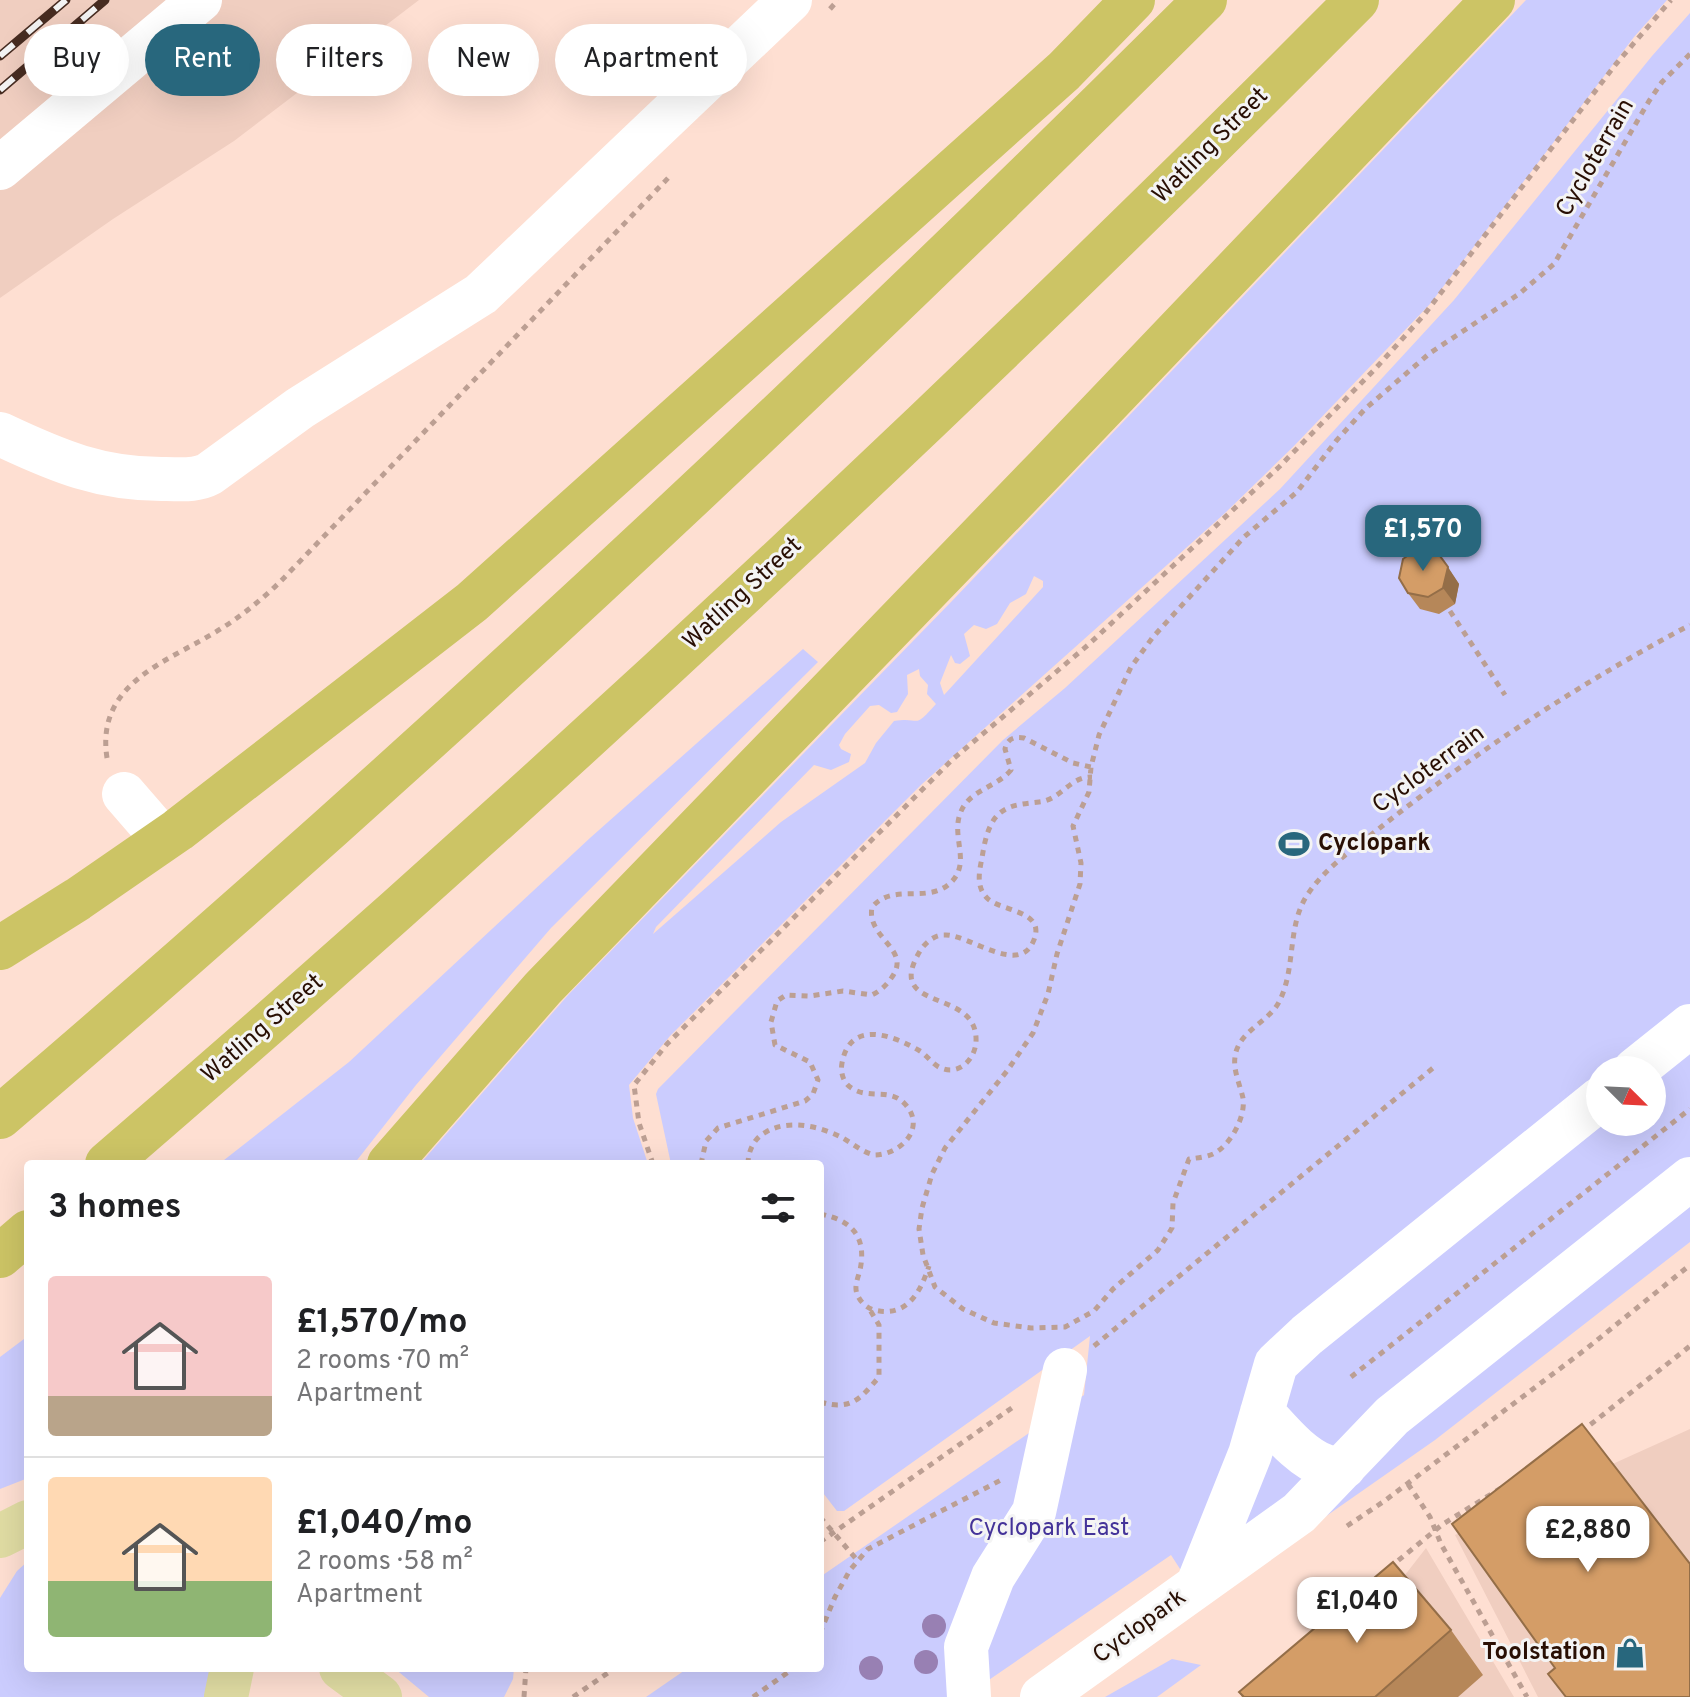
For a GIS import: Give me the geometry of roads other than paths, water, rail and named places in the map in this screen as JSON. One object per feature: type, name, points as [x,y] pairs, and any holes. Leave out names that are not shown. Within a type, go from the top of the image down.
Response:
[{"type":"highway","points":[[0,948],[178,830],[472,602],[1064,71],[1133,0]]},
{"type":"highway","points":[[0,1117],[379,784],[573,608],[819,378],[1205,0]]},
{"type":"highway","name":"Watling Street","points":[[112,1160],[631,700],[1004,349],[1357,0]]},
{"type":"highway","points":[[392,1160],[543,988],[1493,0]]},
{"type":"highway","points":[[0,1256],[24,1235]]},
{"type":"main road","points":[[0,1536],[24,1524]]},
{"type":"main road","points":[[226,1697],[231,1672]]},
{"type":"main road","points":[[346,1672],[380,1697]]},
{"type":"lane","points":[[0,168],[200,0]]},
{"type":"lane","points":[[0,434],[58,461],[111,476],[176,479],[209,474],[300,408],[481,294],[790,0]]},
{"type":"lane","points":[[124,794],[163,839]]},
{"type":"lane","points":[[1652,1056],[1690,1026]]},
{"type":"lane","points":[[1198,1584],[1250,1454],[1276,1364],[1586,1110]]},
{"type":"lane","name":"Cyclopark","points":[[1042,1697],[1299,1513],[1392,1416],[1690,1179]]},
{"type":"lane","points":[[969,1697],[966,1647],[993,1577],[1034,1512],[1065,1370]]},
{"type":"lane","points":[[1262,1412],[1288,1440],[1317,1461],[1327,1467],[1344,1467]]},
{"type":"railway","points":[[0,56],[66,0]]},
{"type":"railway","points":[[0,90],[105,0]]},
{"type":"place","name":"Cyclopark","points":[[1294,844]]},
{"type":"place","name":"Toolstation","points":[[1630,1653]]},
{"type":"park label","name":"Cyclopark East","points":[[1049,1529]]}]
